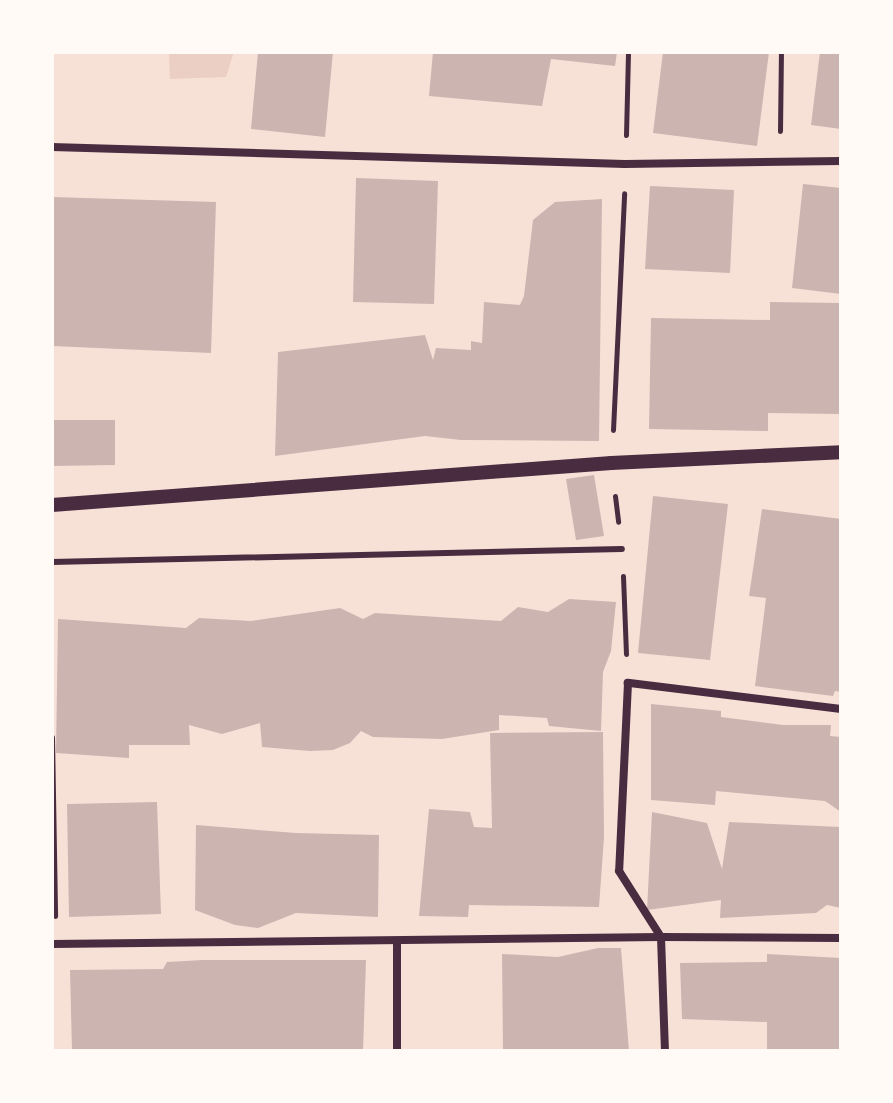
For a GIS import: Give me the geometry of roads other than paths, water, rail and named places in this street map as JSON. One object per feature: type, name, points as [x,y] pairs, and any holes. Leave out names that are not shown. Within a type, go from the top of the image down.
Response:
[{"type":"street","points":[[52,147],[625,164],[841,161]]},
{"type":"street","points":[[52,505],[611,463],[841,452]]},
{"type":"street","points":[[665,1051],[661,937],[619,871],[628,683],[841,709]]},
{"type":"street","points":[[52,944],[397,942],[630,936],[841,938]]},
{"type":"street","points":[[397,942],[397,1051]]},
{"type":"lane","points":[[52,562],[622,549]]}]
